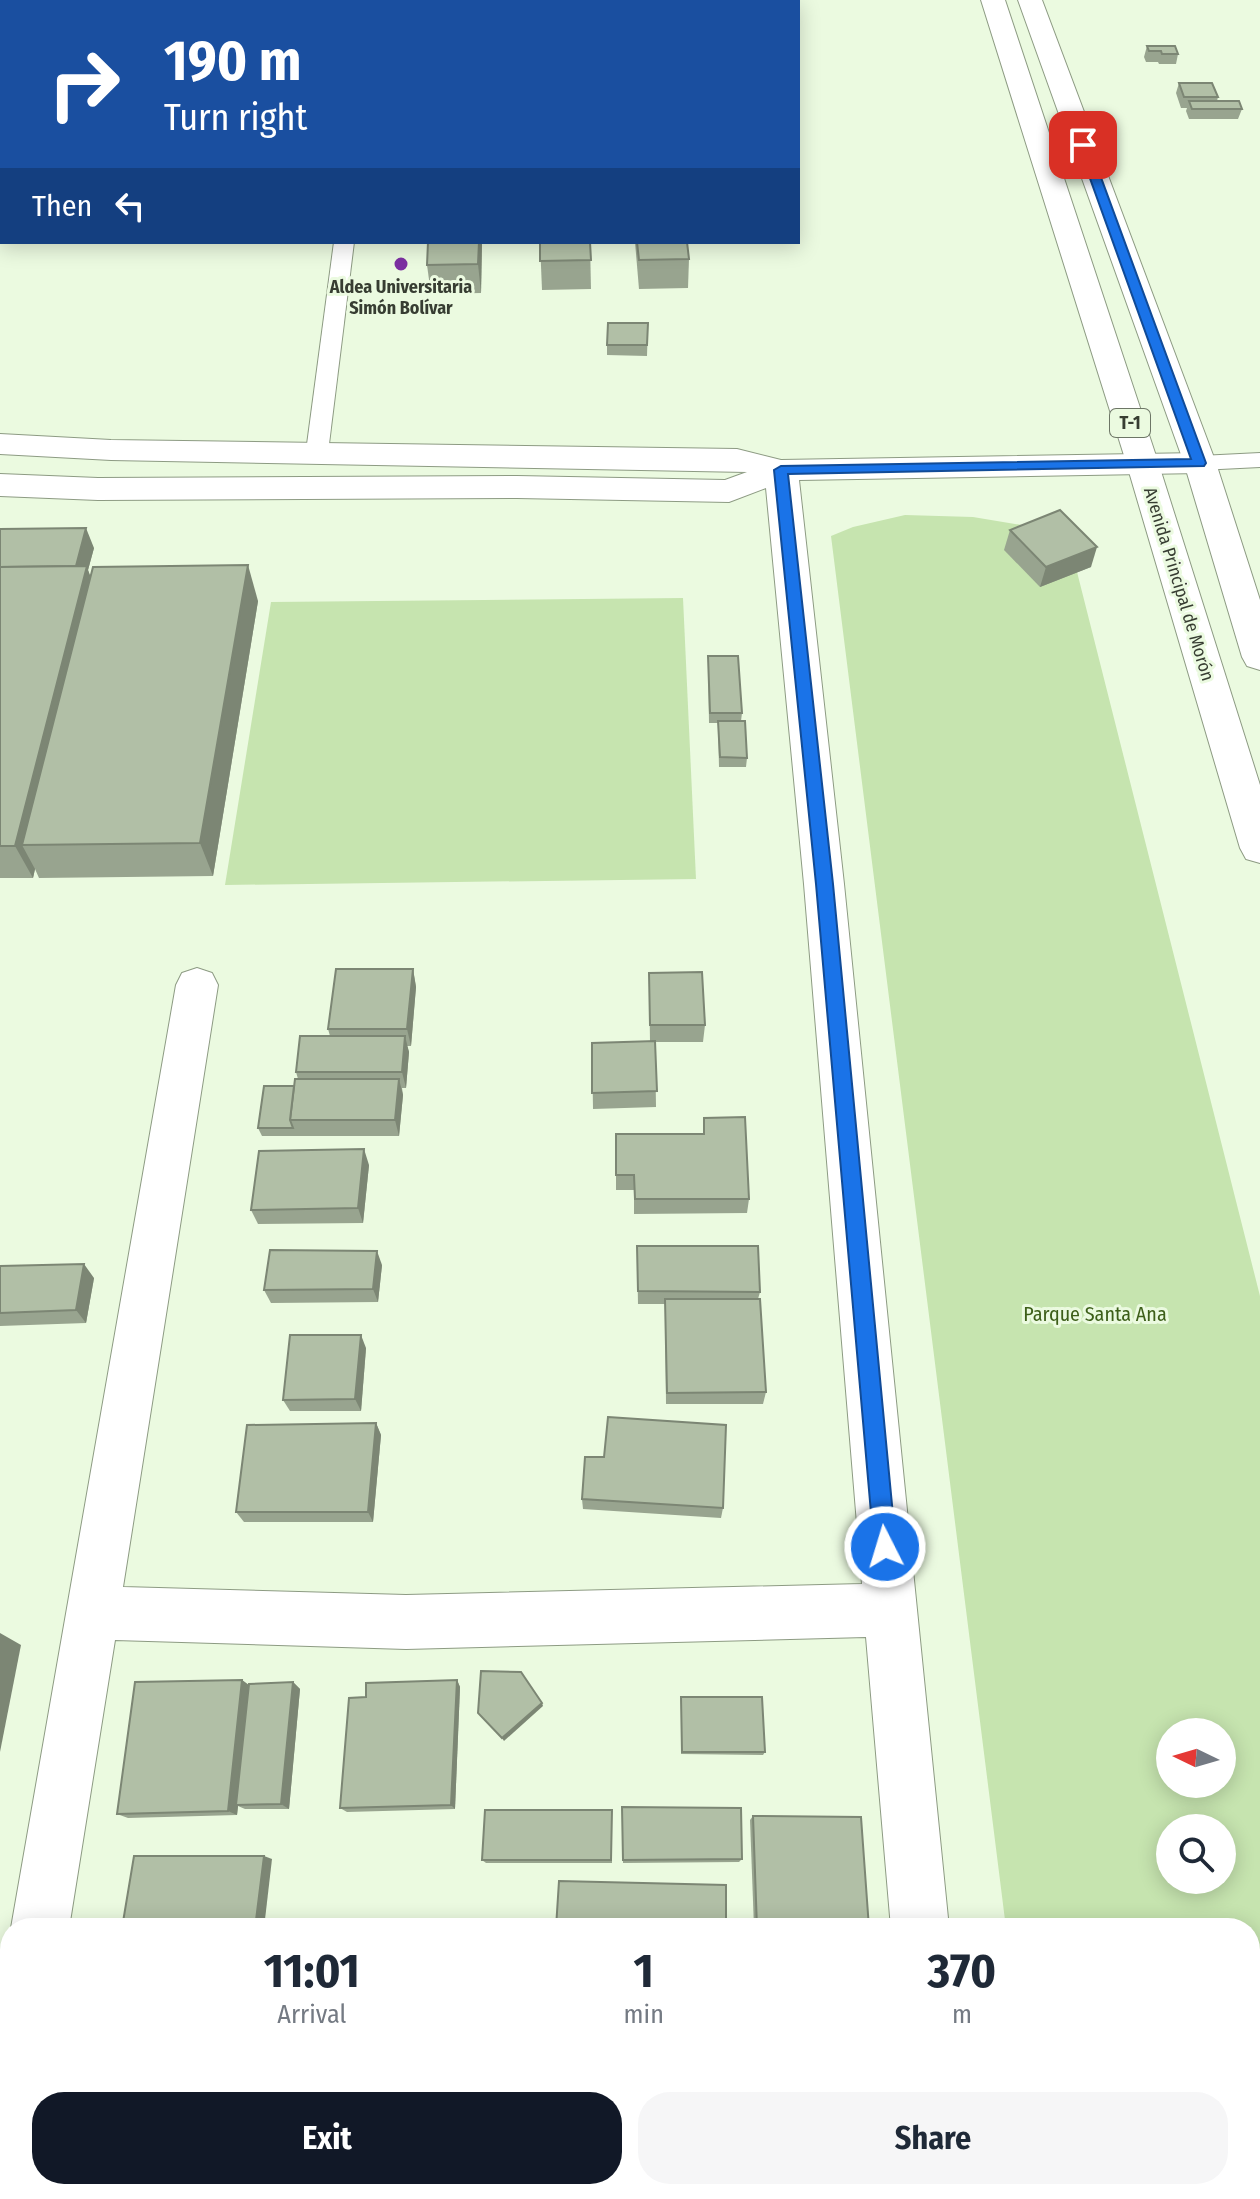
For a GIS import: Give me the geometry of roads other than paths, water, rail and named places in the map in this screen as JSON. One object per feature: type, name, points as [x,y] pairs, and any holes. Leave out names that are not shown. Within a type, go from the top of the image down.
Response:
[{"type":"street","name":"Avenida Principal de Morón","points":[[993,0],[1143,465],[1260,848]]},
{"type":"street","name":"T-1","points":[[1030,0],[1200,463],[1260,657]]},
{"type":"street","points":[[0,444],[111,450],[737,459],[781,470],[1200,463]]},
{"type":"street","points":[[0,485],[98,489],[517,487],[729,491],[781,470]]},
{"type":"street","points":[[781,470],[824,884],[919,1918]]},
{"type":"street","points":[[42,1918],[197,985]]},
{"type":"street","points":[[93,1613],[406,1622],[891,1610]]},
{"type":"lane","points":[[317,452],[344,244]]},
{"type":"lane","points":[[1200,463],[1260,460]]},
{"type":"place","name":"Aldea Universitaria Simón Bolívar","points":[[401,264]]},
{"type":"park label","name":"Parque Santa Ana","points":[[1095,1314]]}]
